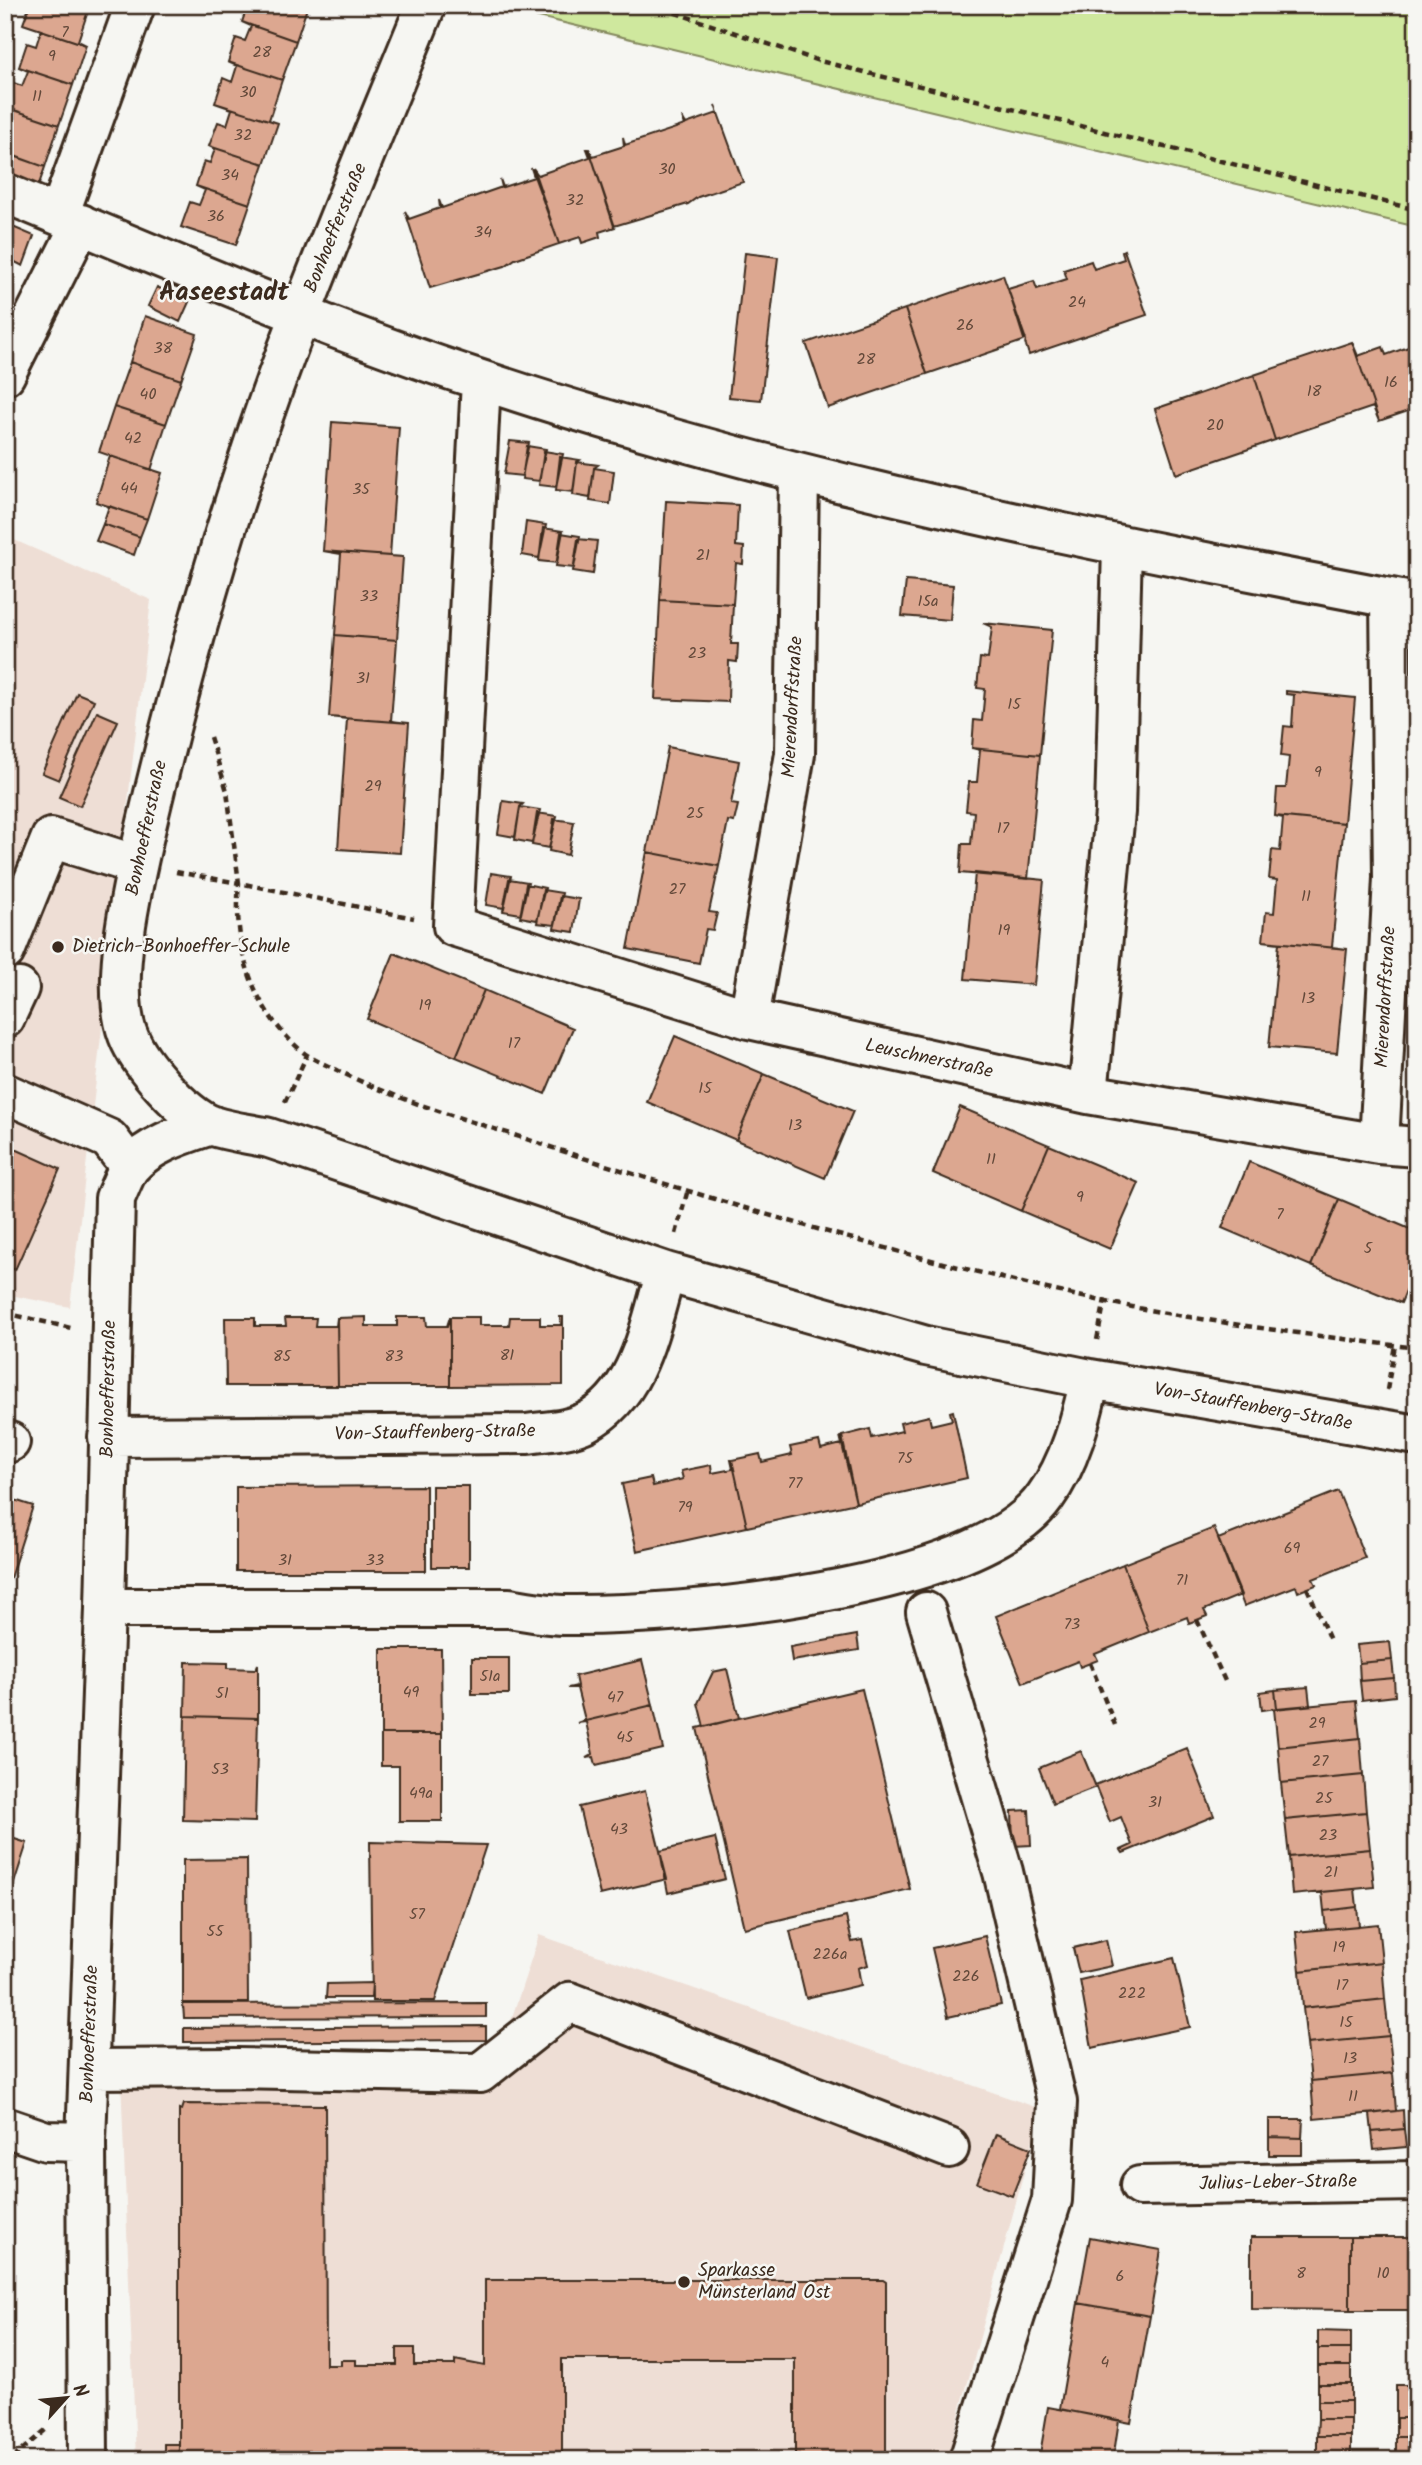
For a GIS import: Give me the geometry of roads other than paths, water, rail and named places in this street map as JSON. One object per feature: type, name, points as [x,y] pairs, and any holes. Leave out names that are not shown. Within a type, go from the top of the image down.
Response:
[{"type":"street","points":[[5,375],[70,220],[135,5]]},
{"type":"street","name":"Bonhoefferstraße","points":[[211,1125],[150,1073],[127,1032],[121,968],[137,865],[176,702],[224,537],[301,315],[426,5]]},
{"type":"street","name":"Mierendorffstraße","points":[[5,193],[301,315],[481,381],[799,475],[1122,547],[1403,600],[1393,878],[1378,1144]]},
{"type":"street","name":"Leuschnerstraße","points":[[481,381],[453,926],[749,1019],[1088,1094],[1378,1144],[1417,1147]]},
{"type":"street","name":"Mierendorffstraße","points":[[749,1019],[794,754],[799,475]]},
{"type":"street","points":[[1088,1094],[1115,812],[1122,547]]},
{"type":"street","points":[[5,951],[51,838],[137,865]]},
{"type":"street","points":[[5,1093],[109,1139],[130,1167],[173,1138],[211,1125]]},
{"type":"street","name":"Von-Stauffenberg-Straße","points":[[211,1125],[269,1138],[666,1272],[926,1346],[1090,1379],[1417,1435]]},
{"type":"street","name":"Bonhoefferstraße","points":[[88,2460],[86,2142],[105,1608],[110,1332],[115,1198],[130,1167]]},
{"type":"street","name":"Von-Stauffenberg-Straße","points":[[108,1437],[527,1434],[565,1429],[586,1422],[605,1408],[625,1387],[642,1350],[666,1272]]},
{"type":"street","points":[[105,1608],[509,1608],[565,1615],[672,1612],[757,1604],[862,1585],[946,1559],[990,1542],[1023,1521],[1045,1498],[1080,1422],[1090,1379]]},
{"type":"street","points":[[926,1612],[1003,1872],[1057,2102],[1052,2200],[968,2460]]},
{"type":"street","points":[[89,2069],[238,2068],[480,2073],[570,2002],[949,2147]]},
{"type":"street","points":[[5,2127],[46,2141],[86,2142]]},
{"type":"street","name":"Julius-Leber-Straße","points":[[1140,2186],[1417,2180]]},
{"type":"place","name":"Dietrich-Bonhoeffer-Schule","points":[[58,947]]},
{"type":"place","name":"Sparkasse Münsterland Ost","points":[[684,2282]]},
{"type":"district","name":"Aaseestadt","points":[[224,293]]}]
